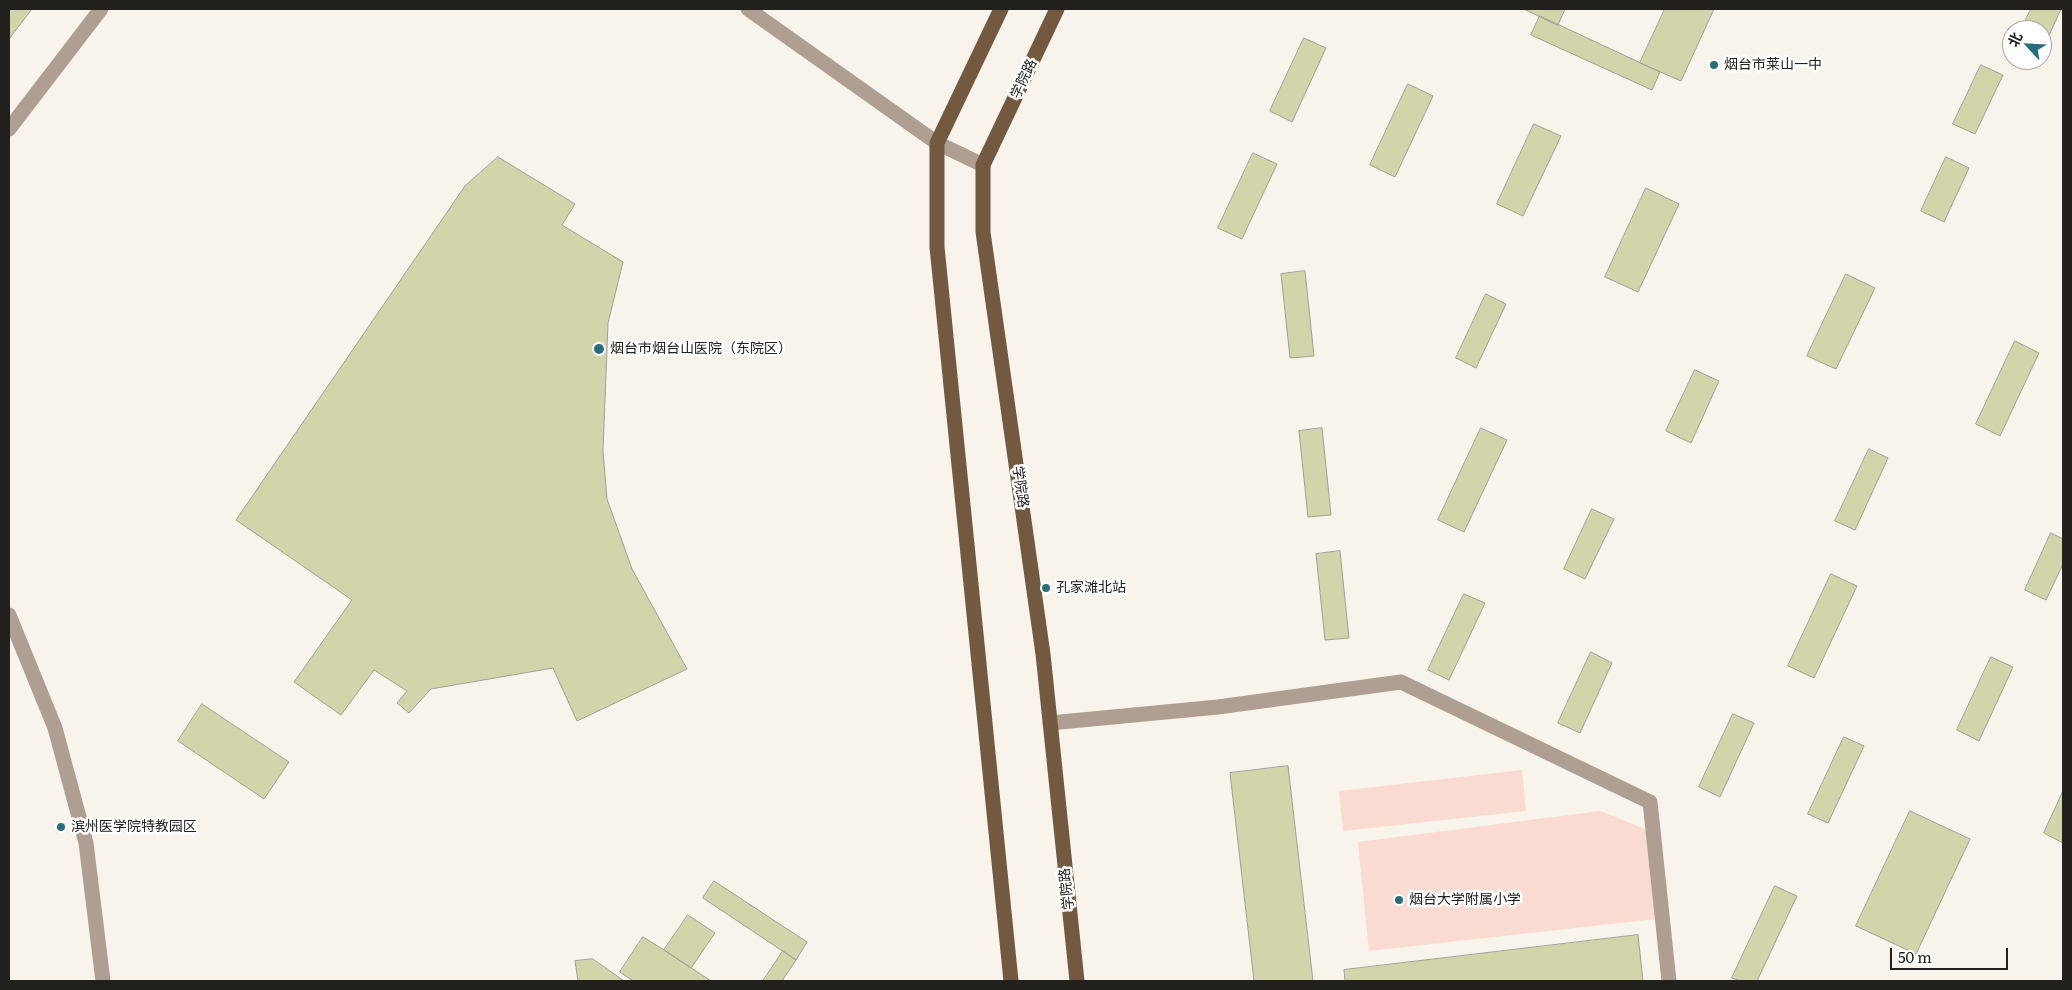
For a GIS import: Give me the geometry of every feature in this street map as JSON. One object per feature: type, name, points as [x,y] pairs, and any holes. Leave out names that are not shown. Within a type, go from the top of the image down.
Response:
[{"type":"main road","points":[[1001,9],[938,144],[937,247],[1011,981]]},
{"type":"main road","name":"学院路","points":[[1057,9],[983,165],[983,232],[1043,654],[1077,981]]},
{"type":"street","points":[[9,129],[101,9]]},
{"type":"street","points":[[748,9],[938,144],[983,165]]},
{"type":"street","points":[[9,615],[55,728],[86,844],[103,981]]},
{"type":"street","points":[[1050,723],[1218,708],[1401,682],[1650,802],[1669,981]]},
{"type":"shaded area","points":[[1522,770],[1526,811],[1343,831],[1339,791]]},
{"type":"shaded area","points":[[1600,811],[1645,829],[1665,918],[1369,951],[1358,842]]},
{"type":"building","points":[[9,9],[32,9],[9,39]]},
{"type":"building","points":[[1524,9],[1565,9],[1558,25]]},
{"type":"building","points":[[1665,9],[1714,9],[1681,81],[1640,63]]},
{"type":"building","points":[[2031,9],[2061,9],[2052,29],[2052,20],[2026,20]]},
{"type":"building","points":[[1540,16],[1660,72],[1652,90],[1531,35]]},
{"type":"building","points":[[1304,38],[1326,48],[1292,122],[1270,111]]},
{"type":"building","points":[[1981,65],[2003,75],[1975,134],[1953,124]]},
{"type":"building","points":[[1408,84],[1433,96],[1395,177],[1370,165]]},
{"type":"building","points":[[1534,124],[1561,136],[1523,216],[1497,204]]},
{"type":"building","points":[[1253,153],[1277,164],[1242,239],[1218,228]]},
{"type":"building","points":[[498,157],[575,204],[562,225],[623,262],[608,323],[603,451],[607,499],[632,569],[687,669],[577,721],[553,668],[431,689],[409,713],[397,703],[407,691],[374,670],[341,715],[294,682],[352,600],[236,520],[465,186]]},
{"type":"building","points":[[1946,157],[1969,168],[1944,222],[1921,211]]},
{"type":"building","points":[[1646,188],[1679,204],[1638,292],[1605,277]]},
{"type":"building","points":[[1305,271],[1314,356],[1290,358],[1281,274]]},
{"type":"building","points":[[1846,274],[1875,288],[1836,369],[1807,356]]},
{"type":"building","points":[[1486,294],[1506,304],[1476,368],[1456,358]]},
{"type":"building","points":[[2015,341],[2039,353],[2000,436],[1976,424]]},
{"type":"building","points":[[1695,370],[1719,381],[1691,443],[1666,431]]},
{"type":"building","points":[[1322,428],[1331,515],[1308,517],[1299,431]]},
{"type":"building","points":[[1481,428],[1507,440],[1464,532],[1438,520]]},
{"type":"building","points":[[1869,449],[1888,458],[1855,530],[1835,521]]},
{"type":"building","points":[[1592,509],[1614,519],[1585,579],[1564,569]]},
{"type":"building","points":[[2051,533],[2063,539],[2063,564],[2046,600],[2025,590]]},
{"type":"building","points":[[1340,551],[1349,638],[1325,640],[1316,554]]},
{"type":"building","points":[[1831,574],[1857,586],[1814,678],[1788,666]]},
{"type":"building","points":[[1464,594],[1485,603],[1449,680],[1428,670]]},
{"type":"building","points":[[1591,652],[1612,663],[1580,733],[1558,723]]},
{"type":"building","points":[[1991,657],[2013,667],[1979,741],[1957,730]]},
{"type":"building","points":[[202,704],[289,762],[264,799],[178,741]]},
{"type":"building","points":[[1733,714],[1754,723],[1720,797],[1699,787]]},
{"type":"building","points":[[1844,737],[1864,746],[1828,823],[1808,814]]},
{"type":"building","points":[[1288,766],[1313,981],[1254,981],[1230,773]]},
{"type":"building","points":[[2063,791],[2063,843],[2044,833]]},
{"type":"building","points":[[1910,811],[1970,839],[1916,954],[1856,926]]},
{"type":"building","points":[[714,881],[807,942],[796,960],[703,898]]},
{"type":"building","points":[[1775,886],[1797,896],[1757,981],[1740,981],[1732,978]]},
{"type":"building","points":[[688,915],[715,933],[691,968],[664,950]]},
{"type":"building","points":[[1638,935],[1643,981],[1345,981],[1344,970]]},
{"type":"building","points":[[643,937],[711,981],[633,981],[620,972]]},
{"type":"building","points":[[783,951],[796,960],[782,981],[763,981]]},
{"type":"building","points":[[593,959],[624,981],[578,981],[575,961]]},
{"type":"place","name":"烟台市莱山一中","points":[[1714,65]]},
{"type":"place","name":"烟台市烟台山医院（东院区）","points":[[599,349]]},
{"type":"place","name":"孔家滩北站","points":[[1046,588]]},
{"type":"place","name":"滨州医学院特教园区","points":[[61,827]]},
{"type":"place","name":"烟台大学附属小学","points":[[1399,900]]}]
